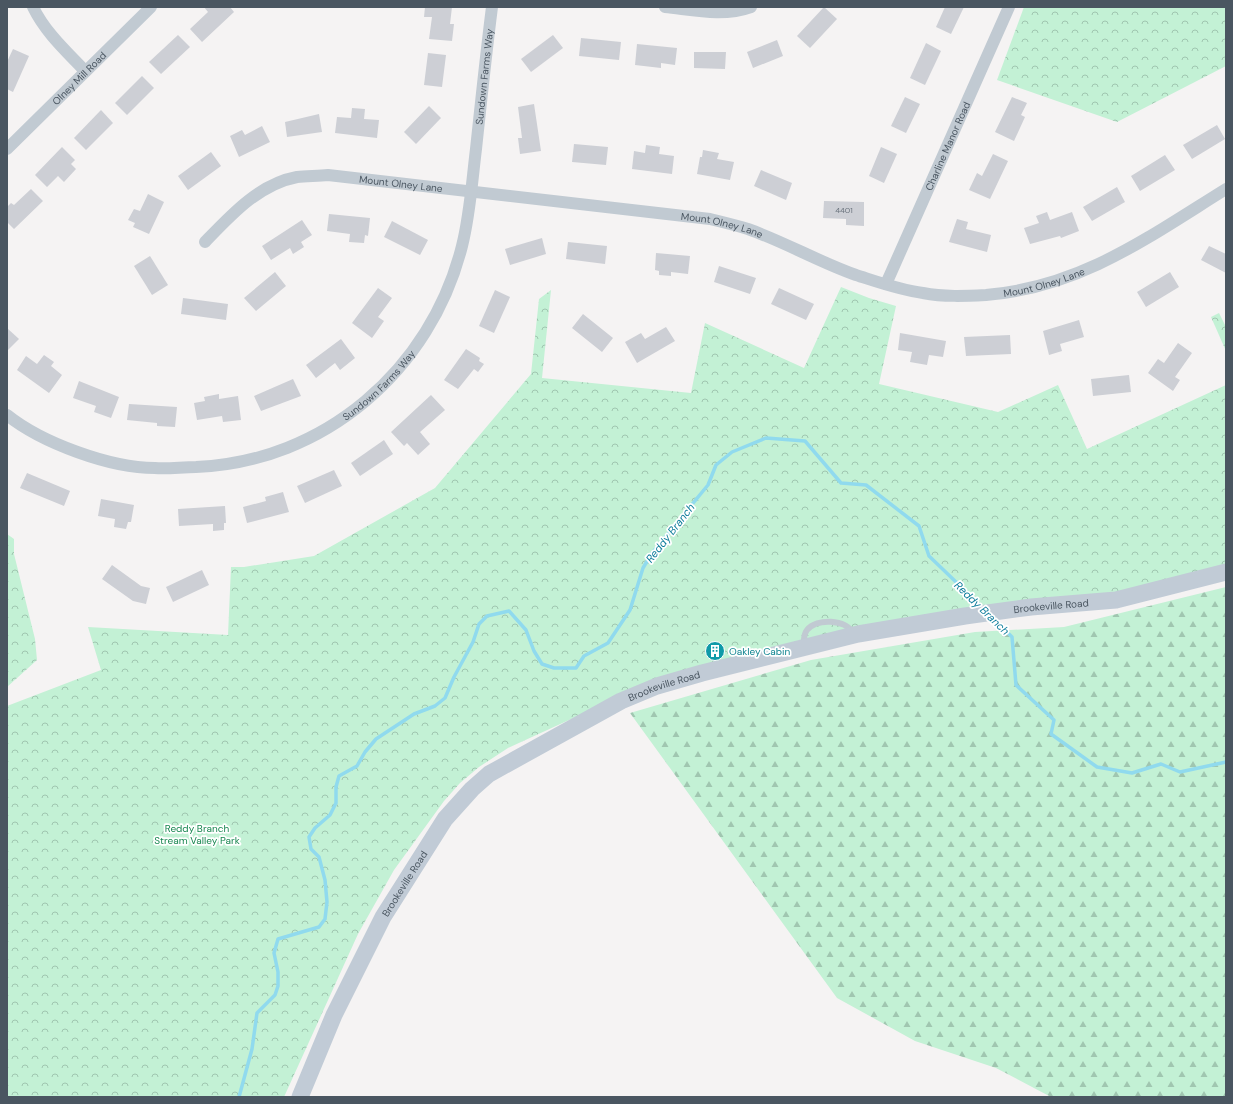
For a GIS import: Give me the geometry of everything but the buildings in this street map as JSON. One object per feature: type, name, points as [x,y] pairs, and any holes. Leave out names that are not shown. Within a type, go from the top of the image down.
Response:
[{"type":"street","points":[[33,7],[38,17],[55,39],[85,71]]},
{"type":"street","name":"Olney Mill Road","points":[[7,148],[151,7]]},
{"type":"street","name":"Sundown Farms Way","points":[[7,415],[37,435],[93,457],[126,465],[154,468],[223,466],[271,454],[316,435],[338,423],[376,392],[408,358],[437,312],[447,290],[462,246],[471,191],[492,7]]},
{"type":"street","points":[[665,7],[720,13],[739,12],[751,7]]},
{"type":"street","name":"Charline Manor Road","points":[[886,284],[1009,7]]},
{"type":"street","name":"Mount Olney Lane","points":[[205,242],[235,211],[271,186],[297,177],[328,175],[710,219],[748,229],[854,274],[886,284],[923,294],[965,296],[1009,293],[1048,284],[1084,272],[1122,253],[1226,189]]},
{"type":"street","name":"Brookeville Road","points":[[300,1097],[334,1016],[382,917],[445,819],[472,789],[489,774],[621,701],[657,686],[854,635],[965,616],[1031,607],[1116,600],[1226,572]]},
{"type":"green space","points":[[1024,7],[1226,7],[1226,66],[1117,122],[997,80]]},
{"type":"green space","name":"Reddy Branch Stream Valley Park","points":[[841,287],[869,298],[896,306],[879,384],[998,412],[1058,385],[1087,449],[1226,385],[1226,572],[665,676],[508,748],[479,767],[460,783],[444,801],[394,870],[358,934],[284,1097],[7,1097],[7,706],[101,670],[88,627],[228,635],[231,567],[244,567],[314,556],[435,488],[531,374],[539,299],[551,290],[542,378],[691,393],[705,323],[804,368]]},
{"type":"green space","points":[[1219,313],[1226,327],[1226,351],[1211,317]]},
{"type":"green space","points":[[7,534],[14,539],[14,554],[35,639],[37,660],[7,687]]},
{"type":"green space","points":[[1226,587],[1226,1097],[1051,1097],[996,1068],[915,1041],[837,998],[630,713],[811,660],[975,632],[1064,627]]},
{"type":"waterway","name":"Reddy Branch","points":[[239,1097],[252,1049],[257,1013],[275,995],[278,986],[278,972],[274,953],[278,939],[319,927],[325,919],[327,902],[325,880],[319,857],[311,849],[309,837],[315,828],[330,815],[336,803],[336,787],[339,776],[357,766],[365,752],[376,739],[414,714],[435,706],[445,698],[454,677],[473,642],[479,624],[487,616],[509,611],[526,630],[534,651],[542,664],[554,668],[576,668],[584,656],[608,643],[630,610],[643,568],[652,553],[708,485],[716,465],[732,452],[766,438],[805,441],[841,483],[866,485],[919,526],[929,556],[983,608]]},
{"type":"waterway","name":"Reddy Branch","points":[[993,618],[1012,637],[1016,685],[1054,720],[1051,734],[1097,767],[1132,773],[1161,764],[1180,772],[1226,762]]},
{"type":"place","name":"Oakley Cabin","points":[[715,651]]}]
